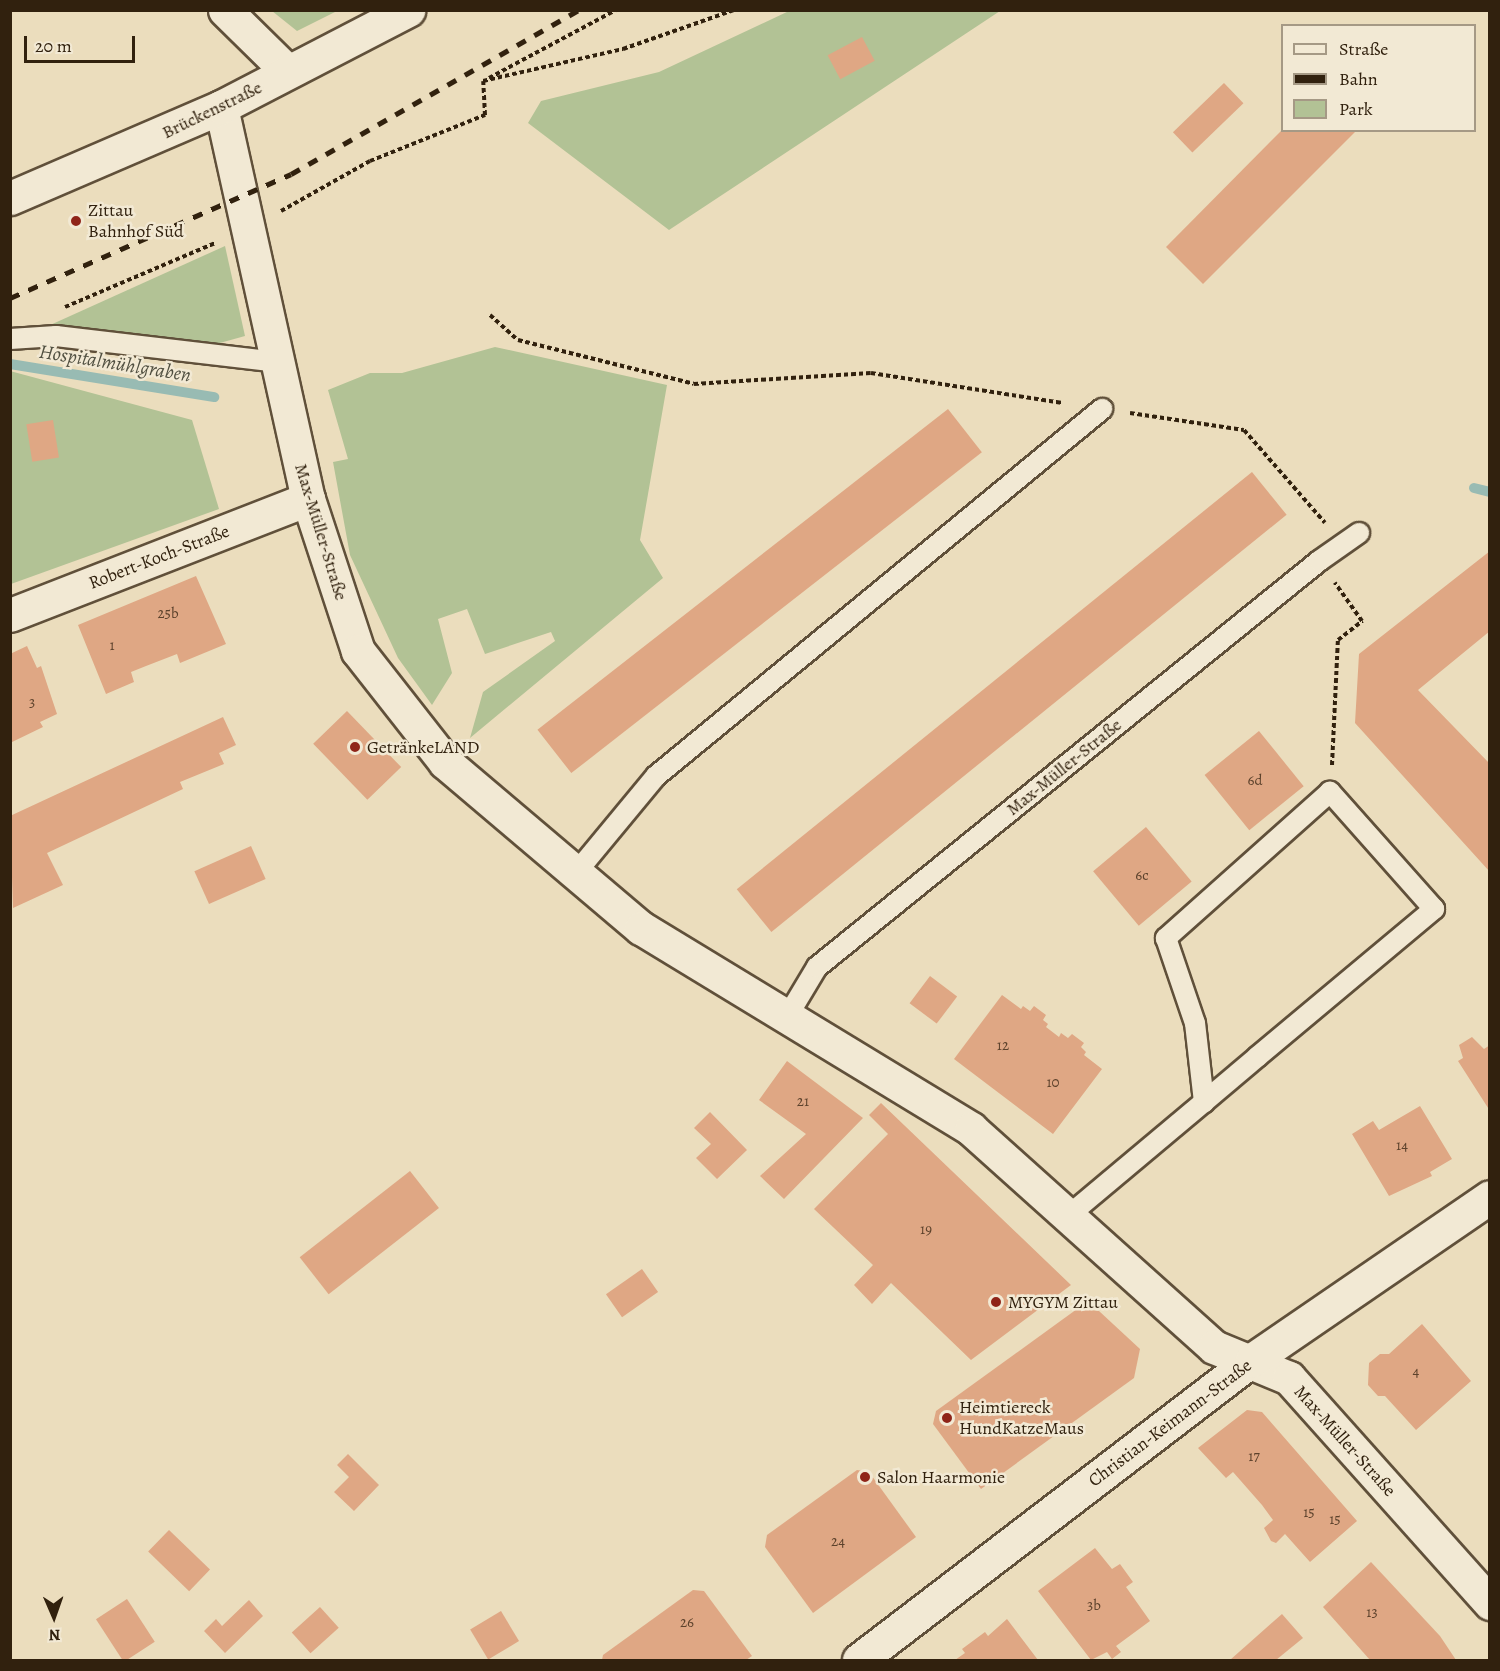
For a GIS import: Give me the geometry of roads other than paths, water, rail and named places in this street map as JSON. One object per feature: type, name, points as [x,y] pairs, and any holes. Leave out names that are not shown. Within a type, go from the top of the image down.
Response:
[{"type":"street","points":[[225,10],[288,72]]},
{"type":"street","name":"Brückenstraße","points":[[10,198],[221,107],[408,10]]},
{"type":"street","name":"Max-Müller-Straße","points":[[221,107],[250,228],[276,362],[308,499],[358,651],[445,762],[641,928],[971,1129],[1214,1347],[1252,1360],[1289,1378],[1490,1603]]},
{"type":"street","name":"Robert-Koch-Straße","points":[[10,615],[308,499]]},
{"type":"street","name":"Christian-Keimann-Straße","points":[[859,1660],[1252,1360],[1490,1197]]},
{"type":"lane","points":[[10,339],[56,336],[276,362]]},
{"type":"lane","points":[[575,874],[656,776],[1102,409]]},
{"type":"lane","name":"Max-Müller-Straße","points":[[787,1017],[817,967],[1319,561],[1359,533]]},
{"type":"lane","points":[[1068,1216],[1204,1102],[1434,909],[1330,792],[1166,938],[1195,1023],[1204,1102]]},
{"type":"waterway","name":"Hospitalmühlgraben","points":[[10,364],[214,397]]},
{"type":"waterway","name":"Hospitalmühlgraben","points":[[1474,488],[1490,492]]},
{"type":"railway","points":[[10,298],[291,174],[578,10]]},
{"type":"place","name":"Zittau Bahnhof Süd","points":[[76,221]]},
{"type":"place","name":"GetränkeLAND","points":[[355,747]]},
{"type":"place","name":"MYGYM Zittau","points":[[996,1302]]},
{"type":"place","name":"Heimtiereck HundKatzeMaus","points":[[947,1418]]},
{"type":"place","name":"Salon Haarmonie","points":[[865,1477]]}]
